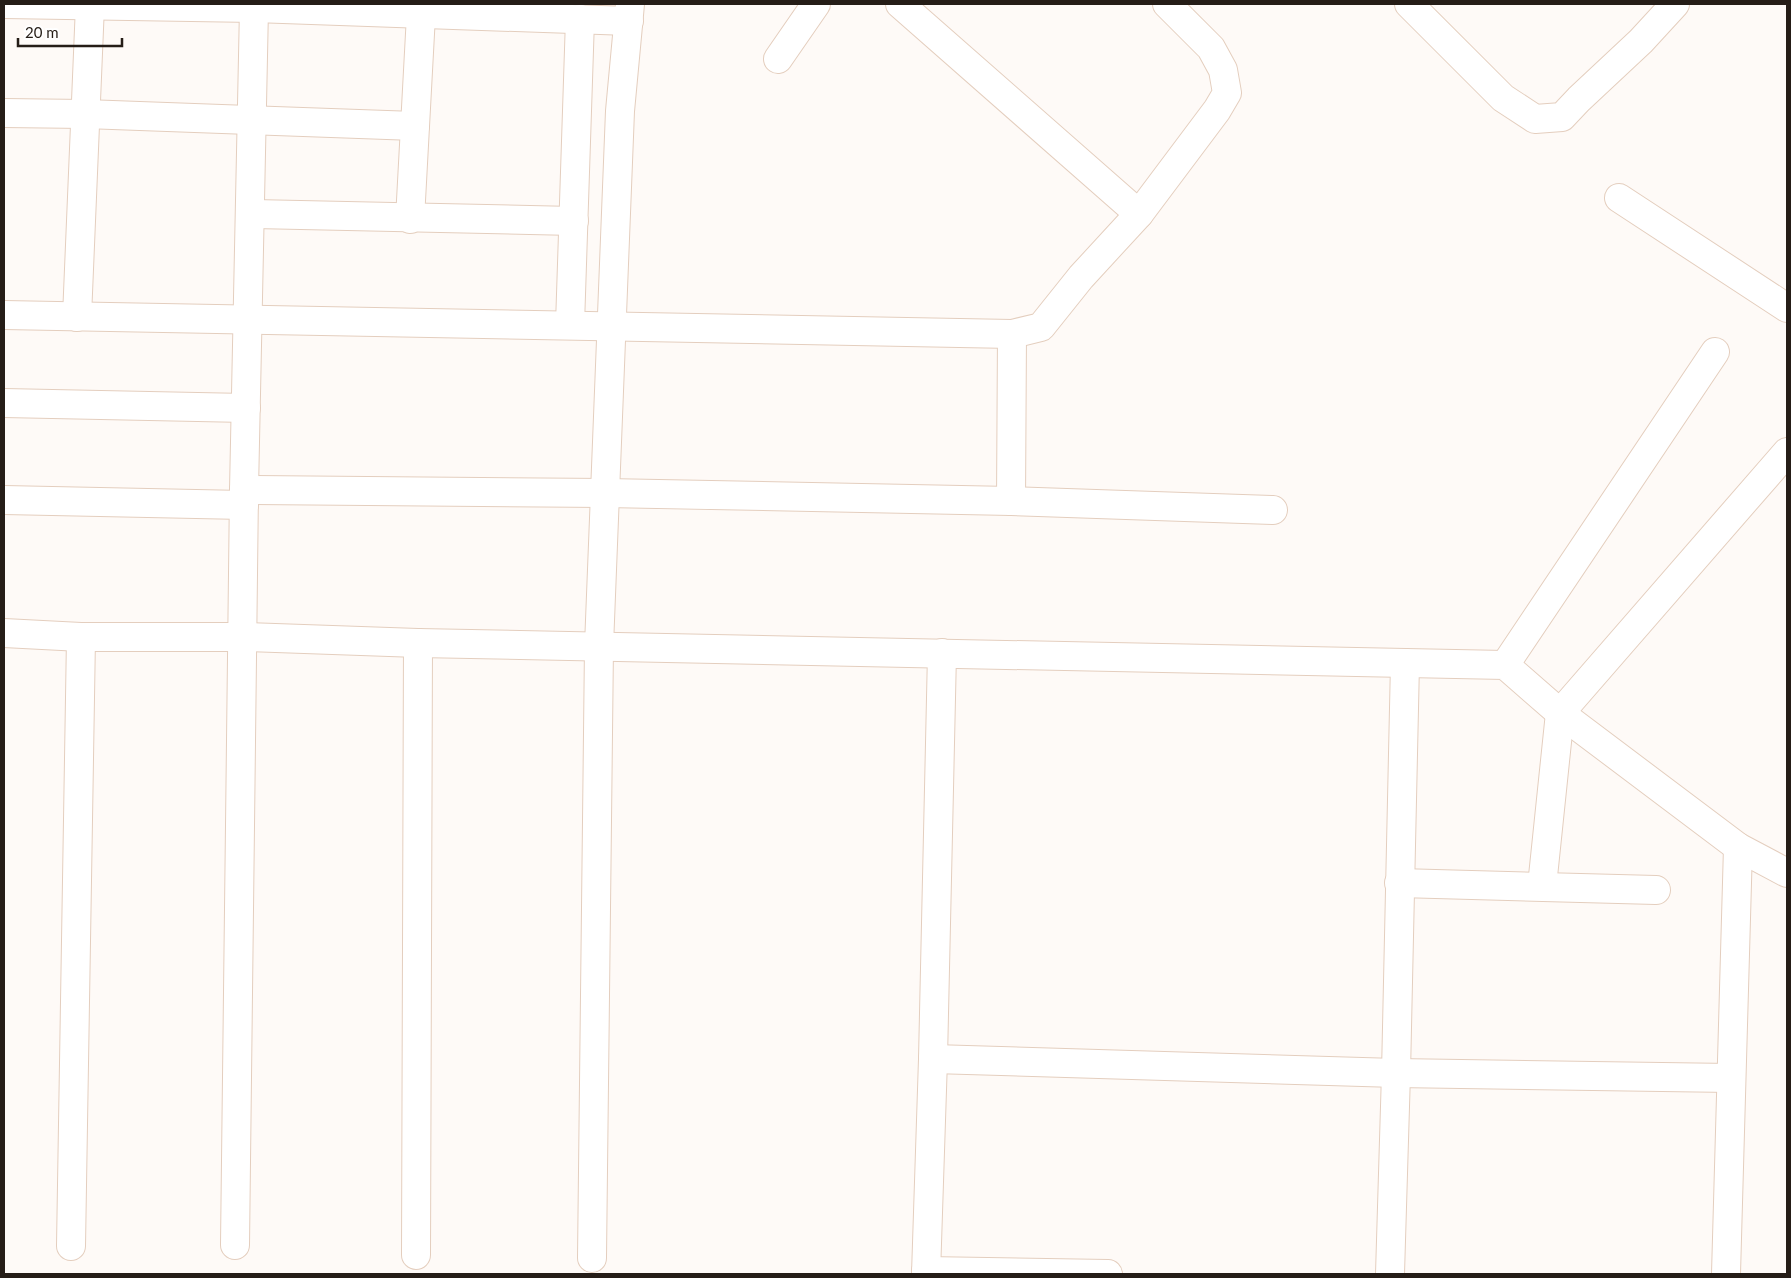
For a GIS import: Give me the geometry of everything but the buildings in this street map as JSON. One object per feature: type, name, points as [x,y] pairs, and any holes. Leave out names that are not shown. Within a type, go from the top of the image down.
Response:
[{"type":"street","points":[[4,4],[271,7],[580,19],[629,12],[620,111],[599,646],[592,1258]]},
{"type":"street","points":[[778,59],[816,4]]},
{"type":"street","points":[[900,4],[1139,214]]},
{"type":"street","points":[[4,316],[1012,334],[1041,326],[1081,277],[1139,214],[1217,110],[1227,93],[1223,70],[1211,48],[1167,4]]},
{"type":"street","points":[[1409,4],[1503,98],[1535,119],[1562,117],[1641,41],[1675,4]]},
{"type":"street","points":[[77,317],[90,5]]},
{"type":"street","points":[[235,1245],[244,637],[244,498],[251,120],[271,7]]},
{"type":"street","points":[[410,218],[421,14]]},
{"type":"street","points":[[570,325],[580,19]]},
{"type":"street","points":[[4,113],[85,114],[415,126]]},
{"type":"street","points":[[1619,198],[1787,308]]},
{"type":"street","points":[[250,214],[574,221]]},
{"type":"street","points":[[1011,501],[1012,334]]},
{"type":"street","points":[[1505,665],[1715,352]]},
{"type":"street","points":[[4,403],[246,408]]},
{"type":"street","points":[[1542,886],[1560,713],[1787,452]]},
{"type":"street","points":[[4,500],[606,493],[1011,501],[1273,510]]},
{"type":"street","points":[[4,633],[81,638],[244,637],[418,643],[1505,665],[1560,713],[1738,847],[1787,873]]},
{"type":"street","points":[[71,1246],[81,638]]},
{"type":"street","points":[[416,1255],[418,643]]},
{"type":"street","points":[[942,653],[926,1273],[1108,1274]]},
{"type":"street","points":[[1390,1274],[1405,663]]},
{"type":"street","points":[[1726,1274],[1738,847]]},
{"type":"street","points":[[1400,883],[1656,890]]},
{"type":"street","points":[[933,1059],[1396,1073],[1731,1078]]}]
